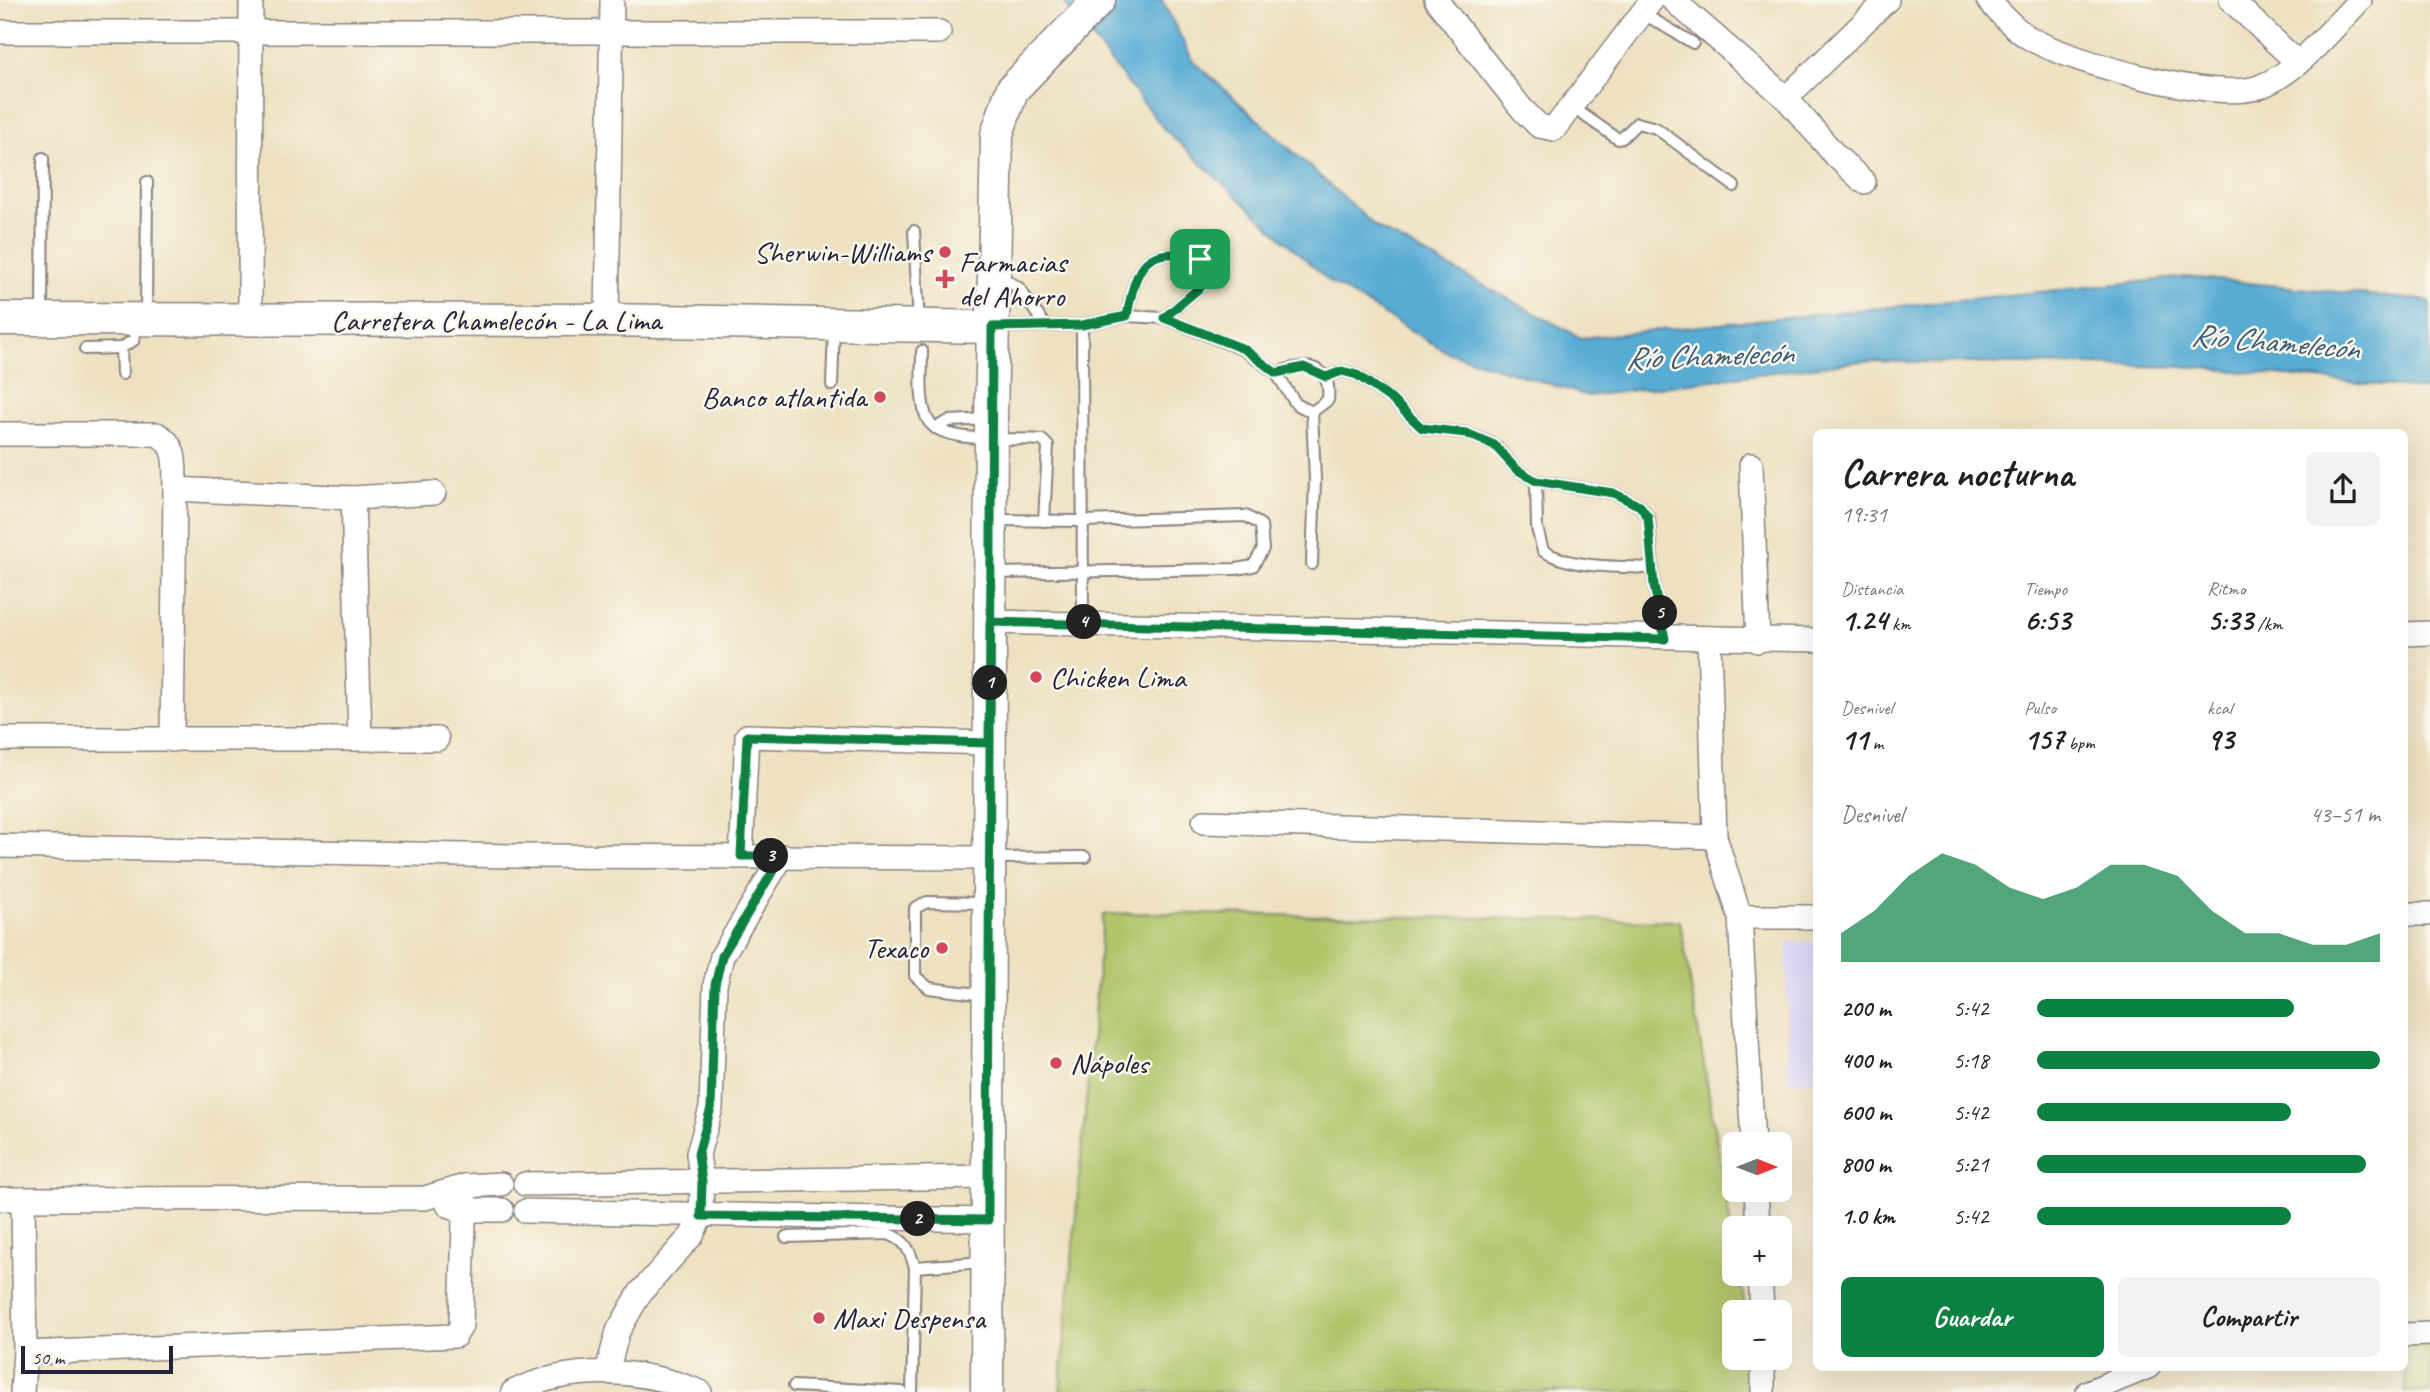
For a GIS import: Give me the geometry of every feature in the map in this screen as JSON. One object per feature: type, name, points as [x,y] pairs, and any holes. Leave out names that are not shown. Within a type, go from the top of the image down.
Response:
[{"type":"street","points":[[250,319],[251,0]]},
{"type":"street","points":[[607,320],[612,0]]},
{"type":"street","points":[[988,1392],[990,520],[996,134],[1012,90],[1099,0]]},
{"type":"street","points":[[1436,0],[1539,127],[1554,129],[1647,7]]},
{"type":"street","points":[[1673,0],[1786,98],[1835,155],[1864,182]]},
{"type":"street","points":[[1786,98],[1887,0]]},
{"type":"street","points":[[1988,0],[2028,37],[2055,52],[2220,93],[2259,87],[2298,63],[2360,0]]},
{"type":"street","points":[[2231,0],[2298,63]]},
{"type":"street","points":[[0,32],[939,32]]},
{"type":"street","name":"Carretera Chamelecón - La Lima","points":[[0,318],[607,320],[834,324],[921,338],[992,327]]},
{"type":"street","points":[[0,434],[157,434],[168,440],[174,451],[175,489],[172,740]]},
{"type":"street","points":[[1751,465],[1758,641]]},
{"type":"street","points":[[175,489],[353,498],[434,493]]},
{"type":"street","points":[[353,498],[360,738]]},
{"type":"street","points":[[990,622],[1083,622],[1709,640],[1813,640]]},
{"type":"street","points":[[2408,634],[2430,633]]},
{"type":"street","points":[[1709,640],[1715,838],[1740,917],[1752,1132]]},
{"type":"street","points":[[741,856],[747,736],[989,743]]},
{"type":"street","points":[[0,739],[437,739]]},
{"type":"street","points":[[1204,821],[1715,838]]},
{"type":"street","points":[[0,846],[514,856],[989,858]]},
{"type":"street","points":[[607,1372],[618,1331],[640,1293],[692,1236],[701,1216],[702,1182],[698,1154],[711,1108],[715,985],[722,956],[782,856]]},
{"type":"street","points":[[2408,914],[2430,914]]},
{"type":"street","points":[[1740,917],[1813,917]]},
{"type":"street","points":[[988,1177],[534,1184],[534,1211],[988,1220]]},
{"type":"street","points":[[854,1179],[854,1218]]},
{"type":"street","points":[[22,1392],[25,1353],[11,1199],[425,1198],[465,1185],[501,1184]]},
{"type":"street","points":[[578,1184],[578,1212]]},
{"type":"street","points":[[25,1353],[456,1336],[461,1326],[462,1210],[465,1185]]},
{"type":"street","points":[[425,1198],[462,1210],[502,1210]]},
{"type":"street","points":[[2408,1335],[2430,1334]]},
{"type":"street","points":[[1763,1370],[1763,1392]]},
{"type":"street","points":[[2088,1392],[2138,1371]]},
{"type":"street","points":[[513,1392],[574,1375],[607,1372],[655,1377],[700,1392]]},
{"type":"street","points":[[558,1392],[574,1375]]},
{"type":"lane","points":[[1647,7],[1693,43]]},
{"type":"lane","points":[[1572,107],[1618,139],[1637,123],[1656,128],[1734,187]]},
{"type":"lane","points":[[42,318],[43,158]]},
{"type":"lane","points":[[85,349],[121,348],[134,340],[141,319],[147,182]]},
{"type":"lane","points":[[915,231],[926,418],[935,428],[950,436],[991,428]]},
{"type":"lane","points":[[1127,316],[1133,280],[1148,261],[1162,252],[1200,259],[1206,271],[1205,283],[1164,318]]},
{"type":"lane","points":[[992,272],[1019,288],[1044,324]]},
{"type":"lane","points":[[992,327],[1082,325],[1127,316],[1164,318],[1244,349],[1276,373],[1296,404],[1312,412]]},
{"type":"lane","points":[[832,385],[834,324]]},
{"type":"lane","points":[[1082,325],[1083,622]]},
{"type":"lane","points":[[121,348],[122,374]]},
{"type":"lane","points":[[1276,373],[1304,367],[1326,377],[1330,386],[1328,400],[1312,412]]},
{"type":"lane","points":[[1326,377],[1342,371],[1357,375],[1391,399],[1422,428],[1466,433],[1494,445],[1516,469],[1536,481],[1613,493],[1640,506],[1648,517],[1665,639]]},
{"type":"lane","points":[[1312,412],[1315,480],[1312,565]]},
{"type":"lane","points":[[935,428],[949,421],[1042,440],[1048,446],[1044,521]]},
{"type":"lane","points":[[1536,481],[1537,528],[1543,551],[1555,558],[1580,563],[1653,568]]},
{"type":"lane","points":[[990,520],[1083,522],[1246,516],[1261,525],[1263,549],[1253,566],[1236,569],[990,573]]},
{"type":"lane","points":[[989,858],[1085,857]]},
{"type":"lane","points":[[989,903],[927,902],[915,908],[915,976],[929,988],[989,995]]},
{"type":"lane","points":[[786,1237],[888,1234],[901,1238],[908,1247],[915,1267],[912,1392]]},
{"type":"lane","points":[[915,1267],[988,1262]]},
{"type":"lane","points":[[794,1386],[902,1392]]},
{"type":"shaded area","points":[[1813,941],[1813,1081],[1787,1081],[1787,942]]},
{"type":"green space","points":[[1132,913],[1680,921],[1722,1173],[1722,1202],[1727,1202],[1729,1216],[1722,1216],[1722,1286],[1741,1286],[1744,1300],[1722,1300],[1722,1370],[1756,1370],[1760,1392],[1060,1392],[1103,915]]},
{"type":"green space","points":[[2408,1333],[2430,1333],[2430,1392],[2405,1392]]},
{"type":"water","name":"Río Chamelecón","points":[[1062,0],[1162,0],[1193,61],[1377,228],[1581,338],[2187,277],[2430,301],[2430,390],[2194,367],[1860,361],[1588,396],[1447,352],[1330,282],[1164,129]]},
{"type":"place","name":"Sherwin-Williams","points":[[945,252]]},
{"type":"place","name":"Farmacias del Ahorro","points":[[945,279]]},
{"type":"place","name":"Banco atlantida","points":[[880,397]]},
{"type":"place","name":"Chicken Lima","points":[[1036,677]]},
{"type":"place","name":"Texaco","points":[[942,948]]},
{"type":"place","name":"Nápoles","points":[[1056,1063]]},
{"type":"place","name":"Maxi Despensa","points":[[819,1318]]},
{"type":"route","points":[[1200,259],[1162,252],[1148,261],[1133,280],[1127,316],[1082,325],[992,327],[990,622],[988,1220],[701,1216],[702,1182],[698,1154],[711,1108],[715,985],[722,956],[782,856],[741,856],[747,736],[989,743],[990,622],[1083,622],[1665,639],[1654,586],[1648,517],[1640,506],[1613,493],[1536,481],[1516,469],[1494,445],[1466,433],[1422,428],[1372,383],[1357,375],[1342,371],[1326,377],[1317,370],[1304,367],[1276,373],[1244,349],[1164,318],[1205,283],[1206,271],[1200,259]]}]
